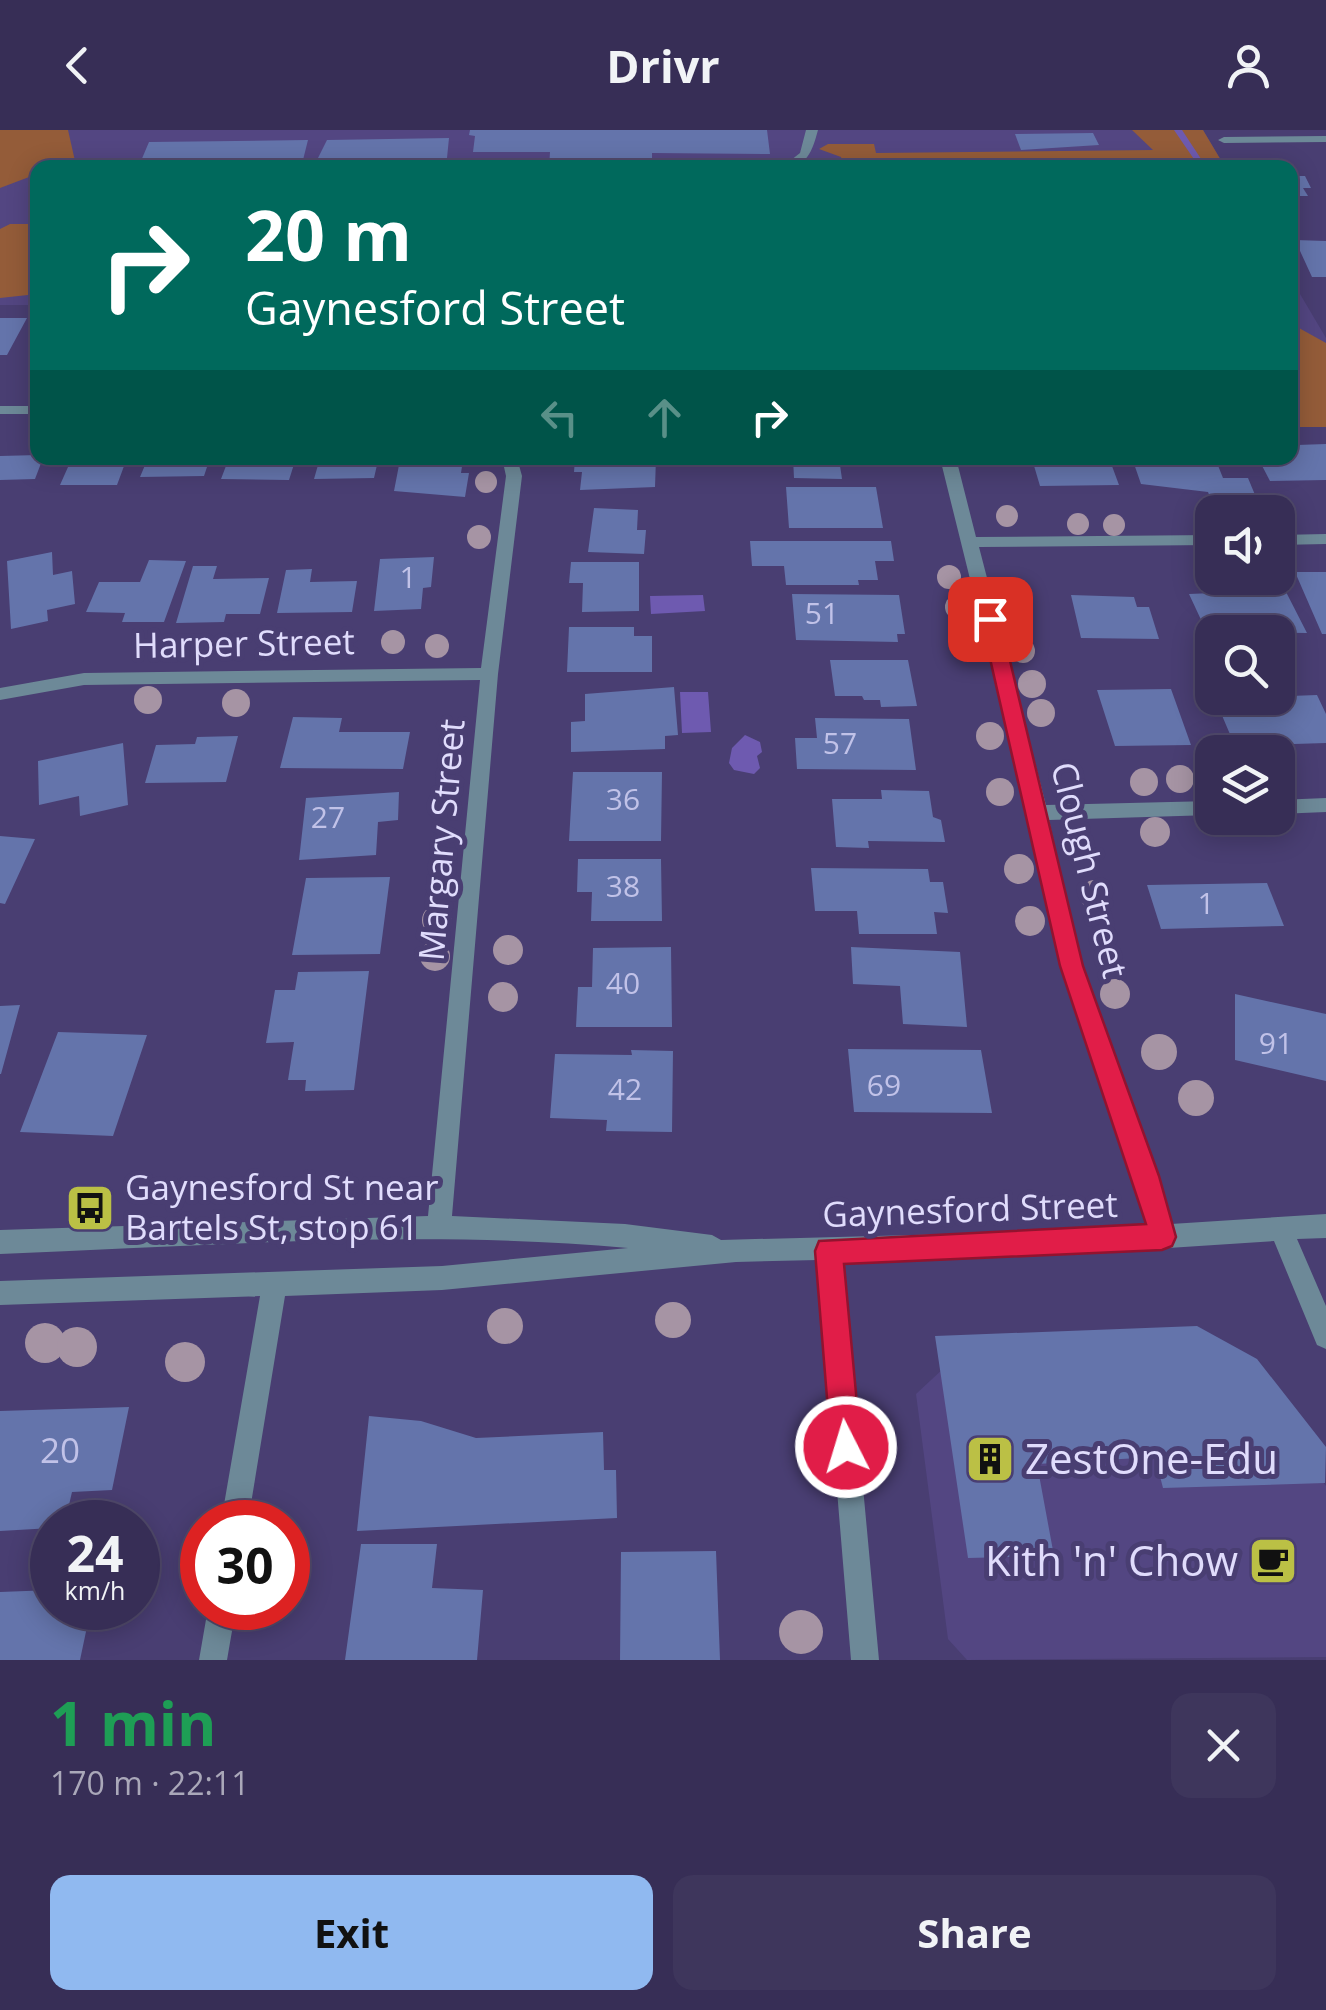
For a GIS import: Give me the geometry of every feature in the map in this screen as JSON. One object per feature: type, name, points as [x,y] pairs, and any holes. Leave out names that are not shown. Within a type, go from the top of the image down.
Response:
[{"type":"street","points":[[797,160],[805,154],[812,130]]},
{"type":"street","points":[[1224,140],[1326,139]]},
{"type":"street","points":[[0,410],[30,410]]},
{"type":"street","name":"Margary Street","points":[[439,1229],[489,674],[514,476],[512,465]]},
{"type":"street","name":"Clough Street","points":[[950,465],[1038,813],[1072,966],[1135,1143],[1162,1237]]},
{"type":"street","points":[[972,542],[1195,540]]},
{"type":"street","points":[[1295,540],[1326,540]]},
{"type":"street","name":"Harper Street","points":[[0,694],[84,679],[489,674]]},
{"type":"street","points":[[1295,806],[1326,805]]},
{"type":"street","points":[[1038,813],[1195,808]]},
{"type":"street","name":"Gaynesford Street","points":[[0,1242],[439,1229],[579,1231],[736,1250],[829,1251],[1326,1226]]},
{"type":"street","points":[[1282,1229],[1326,1336]]},
{"type":"street","name":"Gaynesford Street","points":[[0,1294],[529,1273],[736,1250]]},
{"type":"street","points":[[829,1251],[865,1660]]},
{"type":"street","points":[[239,1500],[274,1285]]},
{"type":"street","points":[[213,1660],[218,1630]]},
{"type":"shaded area","points":[[0,130],[1203,130],[1221,160],[30,160],[30,305],[0,305]]},
{"type":"shaded area","points":[[0,130],[68,130],[75,160],[30,160],[30,177],[0,188]]},
{"type":"shaded area","points":[[1132,130],[1203,130],[1221,160],[842,160],[819,149],[828,144],[874,144],[876,153],[1153,150]]},
{"type":"shaded area","points":[[10,224],[30,224],[30,295],[0,298],[0,229]]},
{"type":"shaded area","points":[[1298,291],[1326,338],[1326,427],[1298,427]]},
{"type":"shaded area","points":[[1298,327],[1326,343],[1326,427],[1298,427]]},
{"type":"shaded area","points":[[703,595],[705,611],[651,614],[650,596]]},
{"type":"shaded area","points":[[680,692],[708,692],[711,732],[682,733]]},
{"type":"shaded area","points":[[745,735],[760,742],[760,768],[754,774],[734,770],[729,763],[732,748]]},
{"type":"shaded area","points":[[959,1354],[1246,1375],[1326,1486],[1326,1657],[967,1660],[948,1639],[916,1394]]},
{"type":"building","points":[[470,130],[767,130],[770,154],[652,153],[652,160],[550,160],[550,152],[473,152],[475,136],[469,135]]},
{"type":"building","points":[[1093,133],[1099,145],[1021,150],[1015,134]]},
{"type":"building","points":[[449,138],[447,160],[317,160],[327,140]]},
{"type":"building","points":[[308,140],[303,160],[141,160],[149,142]]},
{"type":"building","points":[[1298,176],[1305,176],[1311,188],[1303,188],[1308,196],[1298,196]]},
{"type":"building","points":[[1298,240],[1326,241],[1326,277],[1312,277]]},
{"type":"building","points":[[0,318],[27,318],[7,355],[0,355]]},
{"type":"building","points":[[1326,444],[1326,480],[1270,481],[1262,465],[1298,465],[1298,445]]},
{"type":"building","points":[[30,455],[30,465],[40,465],[35,479],[0,480],[0,456]]},
{"type":"building","points":[[69,465],[124,465],[117,485],[60,485]]},
{"type":"building","points":[[145,465],[208,465],[204,476],[140,477]]},
{"type":"building","points":[[226,465],[294,465],[289,480],[221,479]]},
{"type":"building","points":[[318,465],[377,465],[374,478],[314,479]]},
{"type":"building","points":[[399,465],[462,465],[461,473],[469,473],[465,497],[394,491]]},
{"type":"building","points":[[574,465],[656,465],[655,487],[580,490],[582,472],[574,472]]},
{"type":"building","points":[[793,465],[840,465],[842,479],[794,478]]},
{"type":"building","points":[[1034,465],[1112,465],[1119,485],[1040,486]]},
{"type":"building","points":[[1134,465],[1218,465],[1223,478],[1248,478],[1255,495],[1141,484]]},
{"type":"building","points":[[786,487],[876,487],[883,528],[789,528]]},
{"type":"building","points":[[594,508],[638,510],[637,530],[646,530],[644,554],[588,552]]},
{"type":"building","points":[[750,541],[891,541],[894,561],[875,561],[878,580],[858,580],[859,585],[786,585],[784,566],[752,566]]},
{"type":"building","points":[[52,552],[53,575],[72,571],[75,604],[47,610],[48,621],[11,629],[7,561]]},
{"type":"building","points":[[434,557],[431,587],[423,588],[421,609],[374,611],[380,559]]},
{"type":"building","points":[[149,560],[186,561],[164,622],[122,622],[125,613],[86,612],[99,582],[140,582]]},
{"type":"building","points":[[571,562],[639,562],[639,611],[582,612],[583,583],[569,583]]},
{"type":"building","points":[[193,566],[217,566],[213,579],[269,578],[260,614],[226,614],[224,622],[176,623]]},
{"type":"building","points":[[312,569],[310,582],[357,581],[352,612],[277,613],[286,570]]},
{"type":"building","points":[[1295,572],[1326,572],[1326,634],[1322,634]]},
{"type":"building","points":[[792,594],[899,595],[905,634],[897,634],[898,642],[796,640]]},
{"type":"building","points":[[1189,594],[1288,595],[1307,633],[1295,633],[1295,615],[1199,615]]},
{"type":"building","points":[[1071,595],[1134,597],[1137,607],[1149,607],[1159,639],[1081,638]]},
{"type":"building","points":[[569,627],[634,627],[634,636],[652,636],[652,672],[567,672]]},
{"type":"building","points":[[830,660],[908,660],[917,706],[881,707],[880,700],[835,696]]},
{"type":"building","points":[[674,687],[678,735],[665,736],[665,749],[571,752],[571,722],[585,721],[585,694]]},
{"type":"building","points":[[1171,689],[1191,745],[1115,746],[1097,690]]},
{"type":"building","points":[[1317,695],[1326,714],[1326,743],[1295,744],[1295,735],[1230,735],[1222,715],[1295,715],[1295,696]]},
{"type":"building","points":[[293,717],[342,718],[339,732],[410,732],[403,769],[280,768]]},
{"type":"building","points":[[815,718],[909,719],[916,770],[797,769],[795,738],[817,738]]},
{"type":"building","points":[[238,736],[226,782],[145,783],[156,745],[195,744],[197,737]]},
{"type":"building","points":[[123,743],[128,805],[80,816],[79,796],[39,805],[38,761]]},
{"type":"building","points":[[573,772],[662,772],[661,841],[569,841]]},
{"type":"building","points":[[881,790],[929,791],[933,817],[941,820],[945,842],[868,841],[869,848],[836,847],[832,799],[882,799]]},
{"type":"building","points":[[399,792],[398,820],[378,822],[376,855],[299,860],[306,798]]},
{"type":"building","points":[[0,836],[35,839],[5,904],[0,903]]},
{"type":"building","points":[[578,859],[661,859],[662,921],[591,921],[592,892],[577,892]]},
{"type":"building","points":[[811,868],[928,869],[930,882],[943,882],[948,913],[934,912],[937,934],[859,934],[857,911],[815,911]]},
{"type":"building","points":[[390,877],[380,954],[292,955],[306,878]]},
{"type":"building","points":[[1267,883],[1284,926],[1161,929],[1147,885]]},
{"type":"building","points":[[671,947],[672,1027],[576,1027],[578,987],[592,987],[593,948]]},
{"type":"building","points":[[851,947],[960,952],[967,1027],[903,1024],[900,986],[853,984]]},
{"type":"building","points":[[369,971],[354,1090],[305,1091],[306,1080],[288,1080],[294,1042],[266,1043],[275,990],[295,990],[298,972]]},
{"type":"building","points":[[1235,994],[1326,1014],[1326,1081],[1235,1060]]},
{"type":"building","points":[[20,1005],[1,1074],[0,1074],[0,1006]]},
{"type":"building","points":[[58,1032],[147,1035],[113,1136],[20,1132]]},
{"type":"building","points":[[848,1049],[981,1050],[992,1113],[854,1112]]},
{"type":"building","points":[[631,1050],[673,1051],[672,1132],[606,1131],[607,1120],[550,1118],[555,1054],[632,1055]]},
{"type":"building","points":[[1197,1326],[1257,1359],[1326,1447],[1325,1483],[1163,1488],[1155,1457],[1037,1464],[1054,1556],[968,1558],[935,1336]]},
{"type":"building","points":[[129,1407],[112,1490],[72,1492],[70,1500],[30,1500],[30,1529],[0,1531],[0,1411]]},
{"type":"building","points":[[369,1416],[421,1421],[476,1438],[603,1432],[604,1470],[616,1470],[617,1518],[357,1531]]},
{"type":"building","points":[[361,1544],[437,1544],[432,1588],[483,1590],[477,1660],[345,1660]]},
{"type":"building","points":[[716,1551],[720,1660],[620,1660],[621,1552]]},
{"type":"building","points":[[30,1591],[30,1630],[86,1630],[80,1660],[0,1660],[0,1592]]},
{"type":"waterway","points":[[1178,130],[1199,160]]},
{"type":"place","name":"Gaynesford St near Bartels St, stop 61","points":[[90,1208]]},
{"type":"place","name":"ZestOne-Edu","points":[[990,1459]]},
{"type":"place","name":"Kith 'n' Chow","points":[[1273,1561]]},
{"type":"route","points":[[846,1447],[829,1251],[1162,1237],[1146,1176],[1072,966],[990,619]]}]
